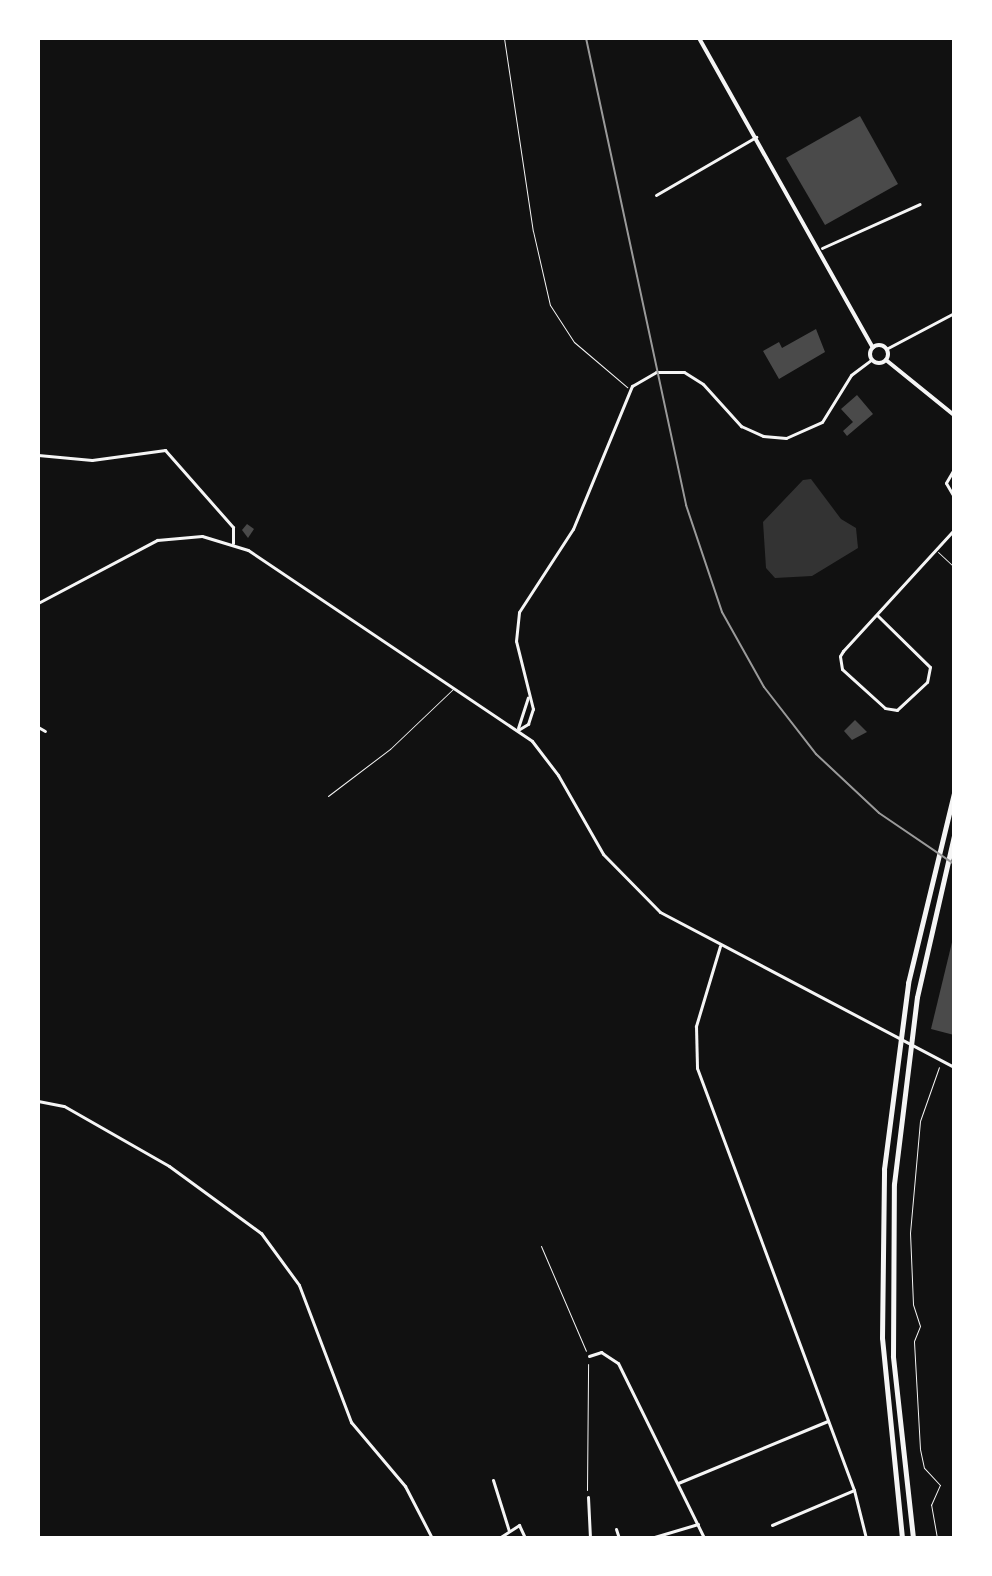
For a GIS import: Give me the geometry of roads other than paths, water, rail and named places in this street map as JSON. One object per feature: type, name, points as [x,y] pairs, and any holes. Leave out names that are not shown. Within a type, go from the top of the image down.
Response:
[{"type":"highway","points":[[902,1538],[882,1338],[884,1169],[908,983],[954,793]]},
{"type":"highway","points":[[913,1538],[893,1356],[894,1184],[917,997],[954,835]]},
{"type":"main road","points":[[699,38],[822,248],[873,348],[872,359],[886,360],[954,415]]},
{"type":"main road","points":[[873,348],[886,349],[886,360]]},
{"type":"street","points":[[656,195],[756,137]]},
{"type":"street","points":[[822,248],[920,204]]},
{"type":"street","points":[[886,349],[954,313]]},
{"type":"street","points":[[518,730],[531,717],[529,694],[516,641],[519,612],[573,529],[629,389],[652,373],[665,370],[697,379],[749,431],[786,438],[822,422],[851,375],[872,359]]},
{"type":"street","points":[[38,455],[92,460],[165,450],[236,530],[233,543]]},
{"type":"street","points":[[954,469],[946,483],[954,497]]},
{"type":"street","points":[[877,615],[930,667],[927,682],[897,710],[883,706],[839,661],[877,615],[954,530]]},
{"type":"street","points":[[38,603],[157,540],[202,536],[233,543],[518,730],[548,759],[603,854],[626,882],[660,912],[954,1067]]},
{"type":"street","points":[[518,730],[529,694]]},
{"type":"street","points":[[38,727],[45,731]]},
{"type":"street","points":[[720,946],[696,1026],[697,1068],[854,1490],[866,1538]]},
{"type":"street","points":[[38,1101],[64,1106],[169,1166],[229,1206],[277,1251],[308,1306],[351,1422],[405,1486],[432,1538]]},
{"type":"street","points":[[589,1356],[601,1352],[618,1363],[704,1538]]},
{"type":"street","points":[[678,1483],[828,1421]]},
{"type":"street","points":[[493,1480],[509,1531]]},
{"type":"street","points":[[772,1525],[854,1490]]},
{"type":"street","points":[[588,1497],[590,1538]]},
{"type":"street","points":[[651,1538],[698,1524]]},
{"type":"street","points":[[499,1538],[519,1525],[525,1538]]},
{"type":"street","points":[[616,1529],[619,1538]]},
{"type":"lane","points":[[936,551],[954,567]]},
{"type":"lane","points":[[328,796],[390,749],[454,687]]},
{"type":"railway","points":[[586,38],[686,505],[722,612],[764,687],[816,754],[879,813],[954,864]]}]
